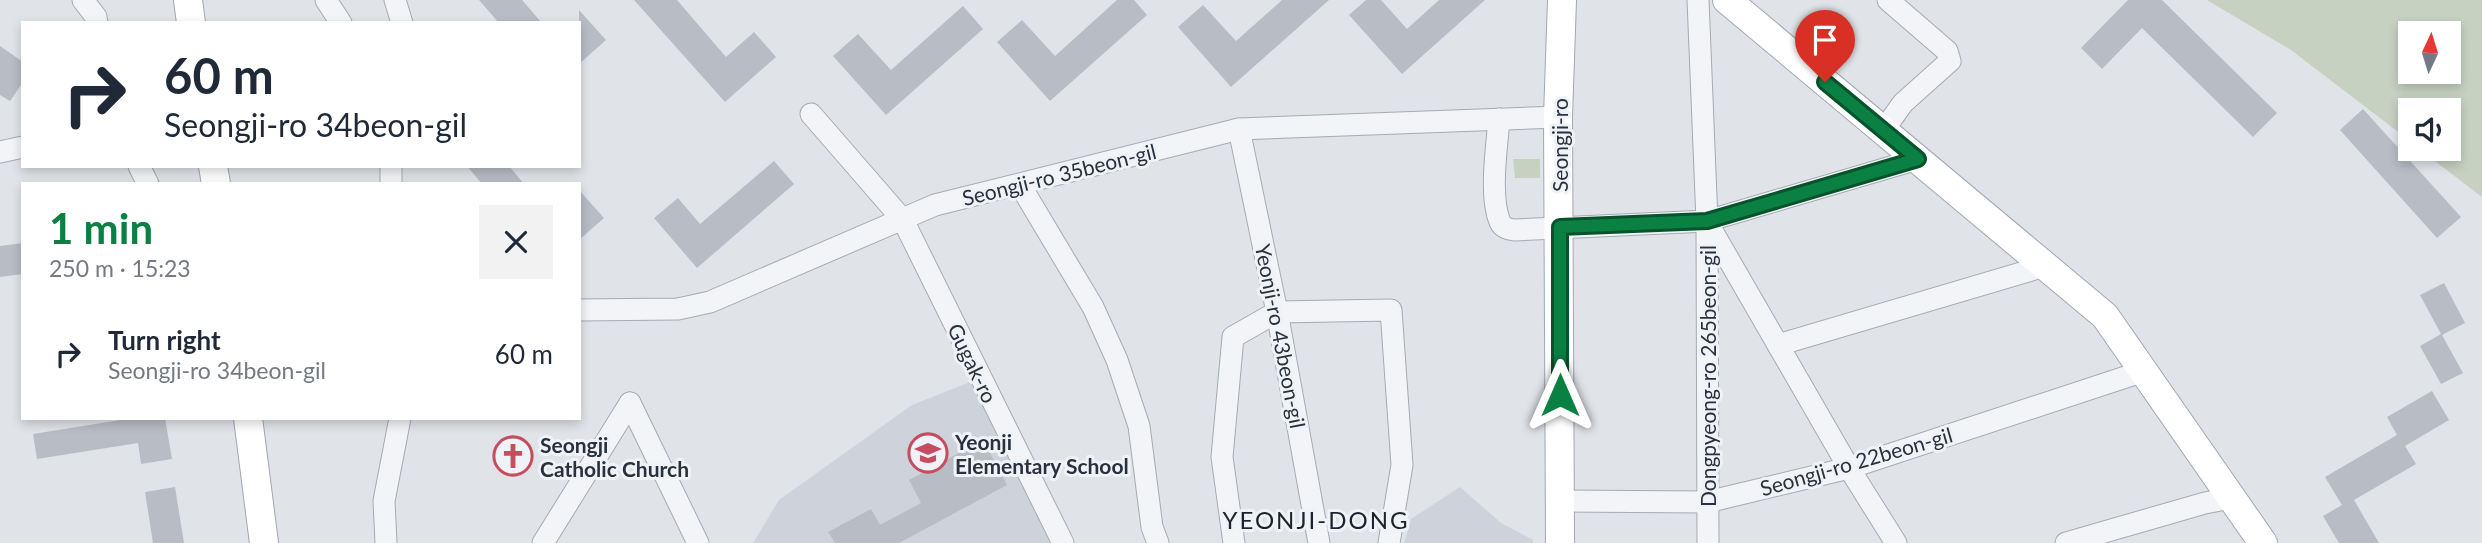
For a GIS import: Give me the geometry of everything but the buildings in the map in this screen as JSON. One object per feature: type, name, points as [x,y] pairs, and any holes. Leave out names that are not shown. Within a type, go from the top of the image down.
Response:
[{"type":"main road","points":[[188,0],[191,21]]},
{"type":"main road","name":"Seongji-ro","points":[[1560,543],[1558,117],[1562,0]]},
{"type":"main road","points":[[1727,0],[2105,316],[2263,543]]},
{"type":"main road","points":[[248,420],[264,543]]},
{"type":"street","points":[[83,0],[97,21]]},
{"type":"street","points":[[326,0],[340,21]]},
{"type":"street","points":[[395,0],[401,21]]},
{"type":"street","name":"Dongpyeong-ro 265beon-gil","points":[[1698,0],[1707,221],[1708,543]]},
{"type":"street","points":[[1883,131],[1903,103],[1950,61],[1947,51],[1888,0]]},
{"type":"street","name":"Gugak-ro","points":[[811,114],[903,220],[1063,543]]},
{"type":"street","name":"Seongji-ro 35beon-gil","points":[[581,310],[678,309],[710,302],[935,205],[1240,129],[1558,117]]},
{"type":"street","points":[[1499,119],[1495,195],[1500,223],[1506,229],[1514,230],[1707,221],[1918,159]]},
{"type":"street","name":"Yeonji-ro 43beon-gil","points":[[1240,129],[1278,312],[1319,543]]},
{"type":"street","points":[[0,152],[21,147]]},
{"type":"street","points":[[1020,184],[1093,307],[1117,360],[1139,426],[1152,527],[1158,543]]},
{"type":"street","points":[[1707,221],[1849,468],[1896,543]]},
{"type":"street","points":[[1778,345],[2045,266]]},
{"type":"street","points":[[1234,543],[1222,457],[1233,337],[1278,312],[1391,310],[1402,465],[1389,543]]},
{"type":"street","name":"Seongji-ro 22beon-gil","points":[[1560,501],[1707,502],[1849,468],[2144,371]]},
{"type":"street","points":[[543,543],[629,403],[698,543]]},
{"type":"street","points":[[386,543],[384,501],[400,420]]},
{"type":"street","points":[[2066,543],[2231,498]]},
{"type":"shaded area","name":"Yeonji Elementary School","points":[[975,380],[1052,543],[753,543],[779,500],[912,405]]},
{"type":"shaded area","points":[[1460,487],[1501,523],[1533,540],[1533,543],[1404,543],[1411,519]]},
{"type":"green space","points":[[2207,0],[2482,0],[2482,197],[2435,161],[2461,161],[2461,98],[2398,98],[2398,132],[2291,50]]},
{"type":"green space","points":[[1513,159],[1540,159],[1540,178],[1515,178]]},
{"type":"place","name":"Yeonji Elementary School","points":[[928,453]]},
{"type":"place","name":"Seongji Catholic Church","points":[[513,456]]},
{"type":"district","name":"YEONJI-DONG","points":[[1316,519]]},
{"type":"route","points":[[1560,395],[1560,227],[1707,221],[1918,159],[1825,82]]}]
